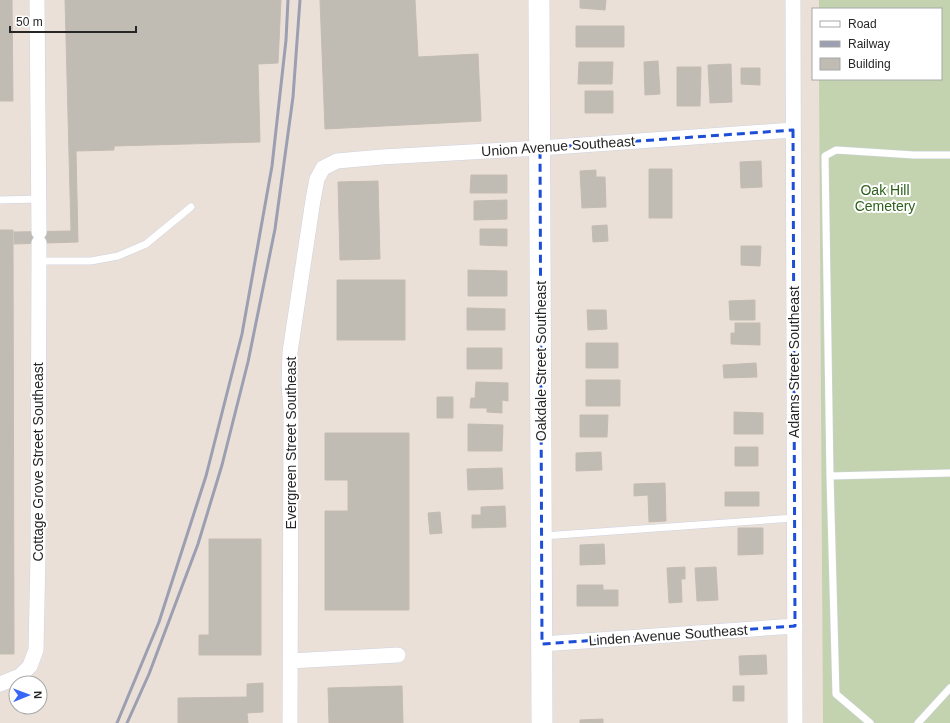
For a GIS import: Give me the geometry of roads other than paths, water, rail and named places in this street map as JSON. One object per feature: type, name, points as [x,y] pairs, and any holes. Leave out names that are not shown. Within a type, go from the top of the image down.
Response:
[{"type":"street","name":"Cottage Grove Street Southeast","points":[[0,684],[20,676],[30,666],[36,650],[38,548],[39,261],[37,0]]},
{"type":"street","name":"Oakdale Street Southeast","points":[[539,0],[542,723]]},
{"type":"street","name":"Adams Street Southeast","points":[[793,0],[795,723]]},
{"type":"street","name":"Union Avenue Southeast","points":[[323,168],[337,161],[382,157],[540,148],[793,130]]},
{"type":"street","name":"Evergreen Street Southeast","points":[[290,723],[290,352],[313,200],[317,179],[323,168]]},
{"type":"street","name":"Linden Avenue Southeast","points":[[542,644],[795,626]]},
{"type":"street","points":[[290,661],[398,654]]},
{"type":"lane","points":[[870,723],[836,694],[830,476],[825,156],[836,150],[914,155],[950,155]]},
{"type":"lane","points":[[0,200],[39,199]]},
{"type":"lane","points":[[39,261],[91,261],[118,256],[146,244],[191,207]]},
{"type":"lane","points":[[830,476],[950,473]]},
{"type":"lane","points":[[541,536],[794,518]]},
{"type":"lane","points":[[918,723],[950,688]]},
{"type":"railway","points":[[117,723],[159,622],[206,476],[242,334],[272,166],[286,40],[288,0]]},
{"type":"railway","points":[[127,723],[149,674],[198,544],[222,465],[248,362],[275,229],[293,97],[300,0]]},
{"type":"park label","name":"Oak Hill Cemetery","points":[[885,198]]}]
